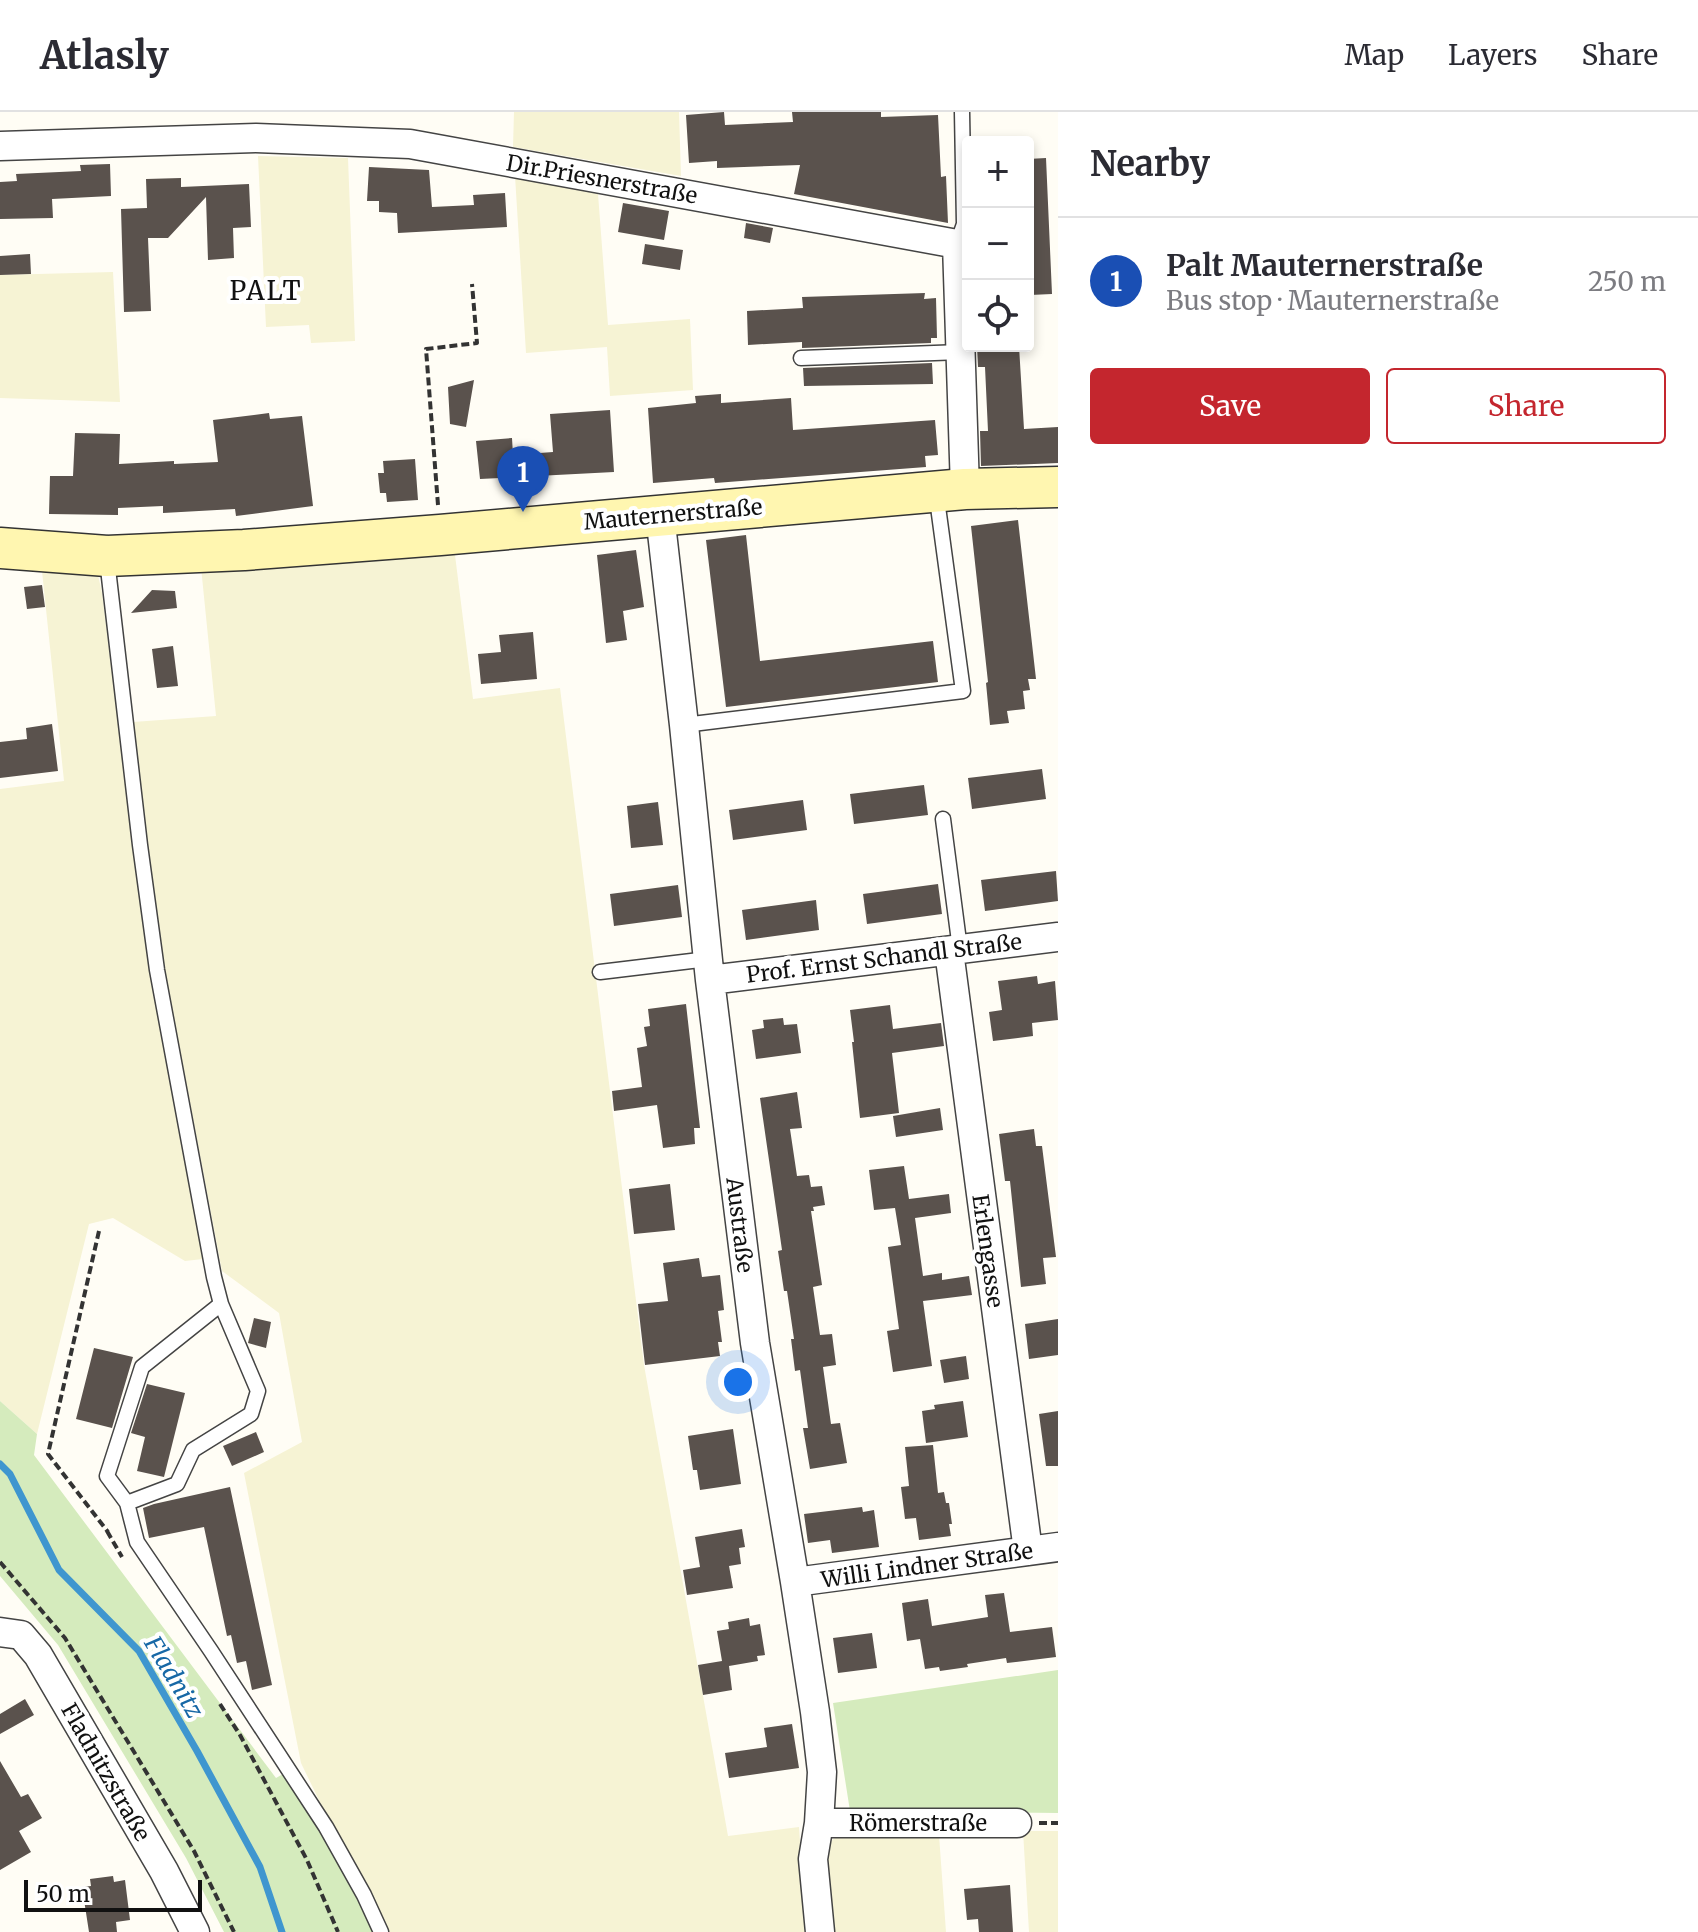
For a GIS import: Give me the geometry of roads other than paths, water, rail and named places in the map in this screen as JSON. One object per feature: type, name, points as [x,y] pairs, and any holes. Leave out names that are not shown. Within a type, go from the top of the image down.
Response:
[{"type":"street","name":"Dir.Priesnerstraße","points":[[0,146],[256,138],[410,144],[957,244]]},
{"type":"street","points":[[950,490],[961,352],[957,244]]},
{"type":"street","name":"Mauternerstraße","points":[[0,548],[107,556],[244,550],[950,490],[1058,487]]},
{"type":"street","name":"Austraße","points":[[660,515],[709,969],[755,1343],[795,1582],[822,1772],[813,1859],[820,1932]]},
{"type":"street","name":"Prof. Ernst Schandl Straße","points":[[709,969],[954,950],[1058,937]]},
{"type":"street","name":"Erlengasse","points":[[954,950],[1028,1551]]},
{"type":"street","name":"Willi Lindner Straße","points":[[795,1582],[1058,1547]]},
{"type":"street","name":"Fladnitzstraße","points":[[0,1632],[21,1635],[38,1655],[164,1871],[195,1932]]},
{"type":"street","name":"Römerstraße","points":[[819,1823],[1017,1823]]},
{"type":"lane","points":[[957,244],[964,224],[962,112]]},
{"type":"lane","points":[[801,358],[961,352]]},
{"type":"lane","points":[[684,725],[963,691],[950,490]]},
{"type":"lane","points":[[107,556],[157,970],[214,1277],[221,1304],[258,1391],[251,1414],[193,1450],[177,1484],[127,1503]]},
{"type":"lane","points":[[943,819],[954,950]]},
{"type":"lane","points":[[600,972],[709,969]]},
{"type":"lane","points":[[221,1304],[142,1367],[107,1476],[127,1503],[137,1542],[326,1827],[381,1932]]},
{"type":"waterway","name":"Fladnitz","points":[[0,1464],[10,1474],[59,1570],[139,1651],[260,1867],[282,1932]]},
{"type":"place","name":"Palt Mauternerstraße","points":[[523,512]]},
{"type":"district","name":"PALT","points":[[266,290]]}]
